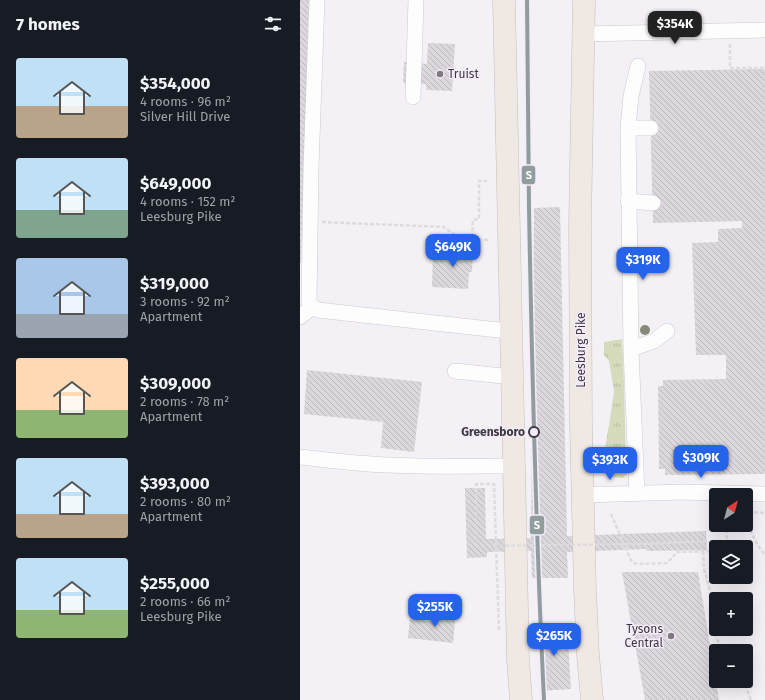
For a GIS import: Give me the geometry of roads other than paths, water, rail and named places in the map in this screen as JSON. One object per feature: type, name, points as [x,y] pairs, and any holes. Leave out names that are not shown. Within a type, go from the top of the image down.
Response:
[{"type":"highway","points":[[504,0],[518,660],[521,700]]},
{"type":"highway","name":"Leesburg Pike","points":[[584,0],[580,225],[581,426],[585,591],[592,700]]},
{"type":"street","points":[[317,0],[309,304],[318,310],[481,329],[512,331]]},
{"type":"street","points":[[413,97],[416,0]]},
{"type":"street","points":[[584,34],[765,30]]},
{"type":"street","points":[[638,66],[630,101],[628,128],[628,201],[631,349],[638,494]]},
{"type":"street","points":[[628,128],[651,128]]},
{"type":"street","points":[[628,201],[653,203]]},
{"type":"street","points":[[629,243],[640,253]]},
{"type":"street","points":[[300,317],[312,307]]},
{"type":"street","points":[[631,349],[654,341],[667,331]]},
{"type":"street","points":[[455,370],[512,377]]},
{"type":"street","points":[[300,457],[389,465],[514,466]]},
{"type":"street","points":[[583,495],[682,492],[765,494]]},
{"type":"place","name":"Truist","points":[[440,74]]},
{"type":"place","name":"Greensboro","points":[[534,432]]},
{"type":"place","name":"Tysons Central","points":[[671,636]]}]
